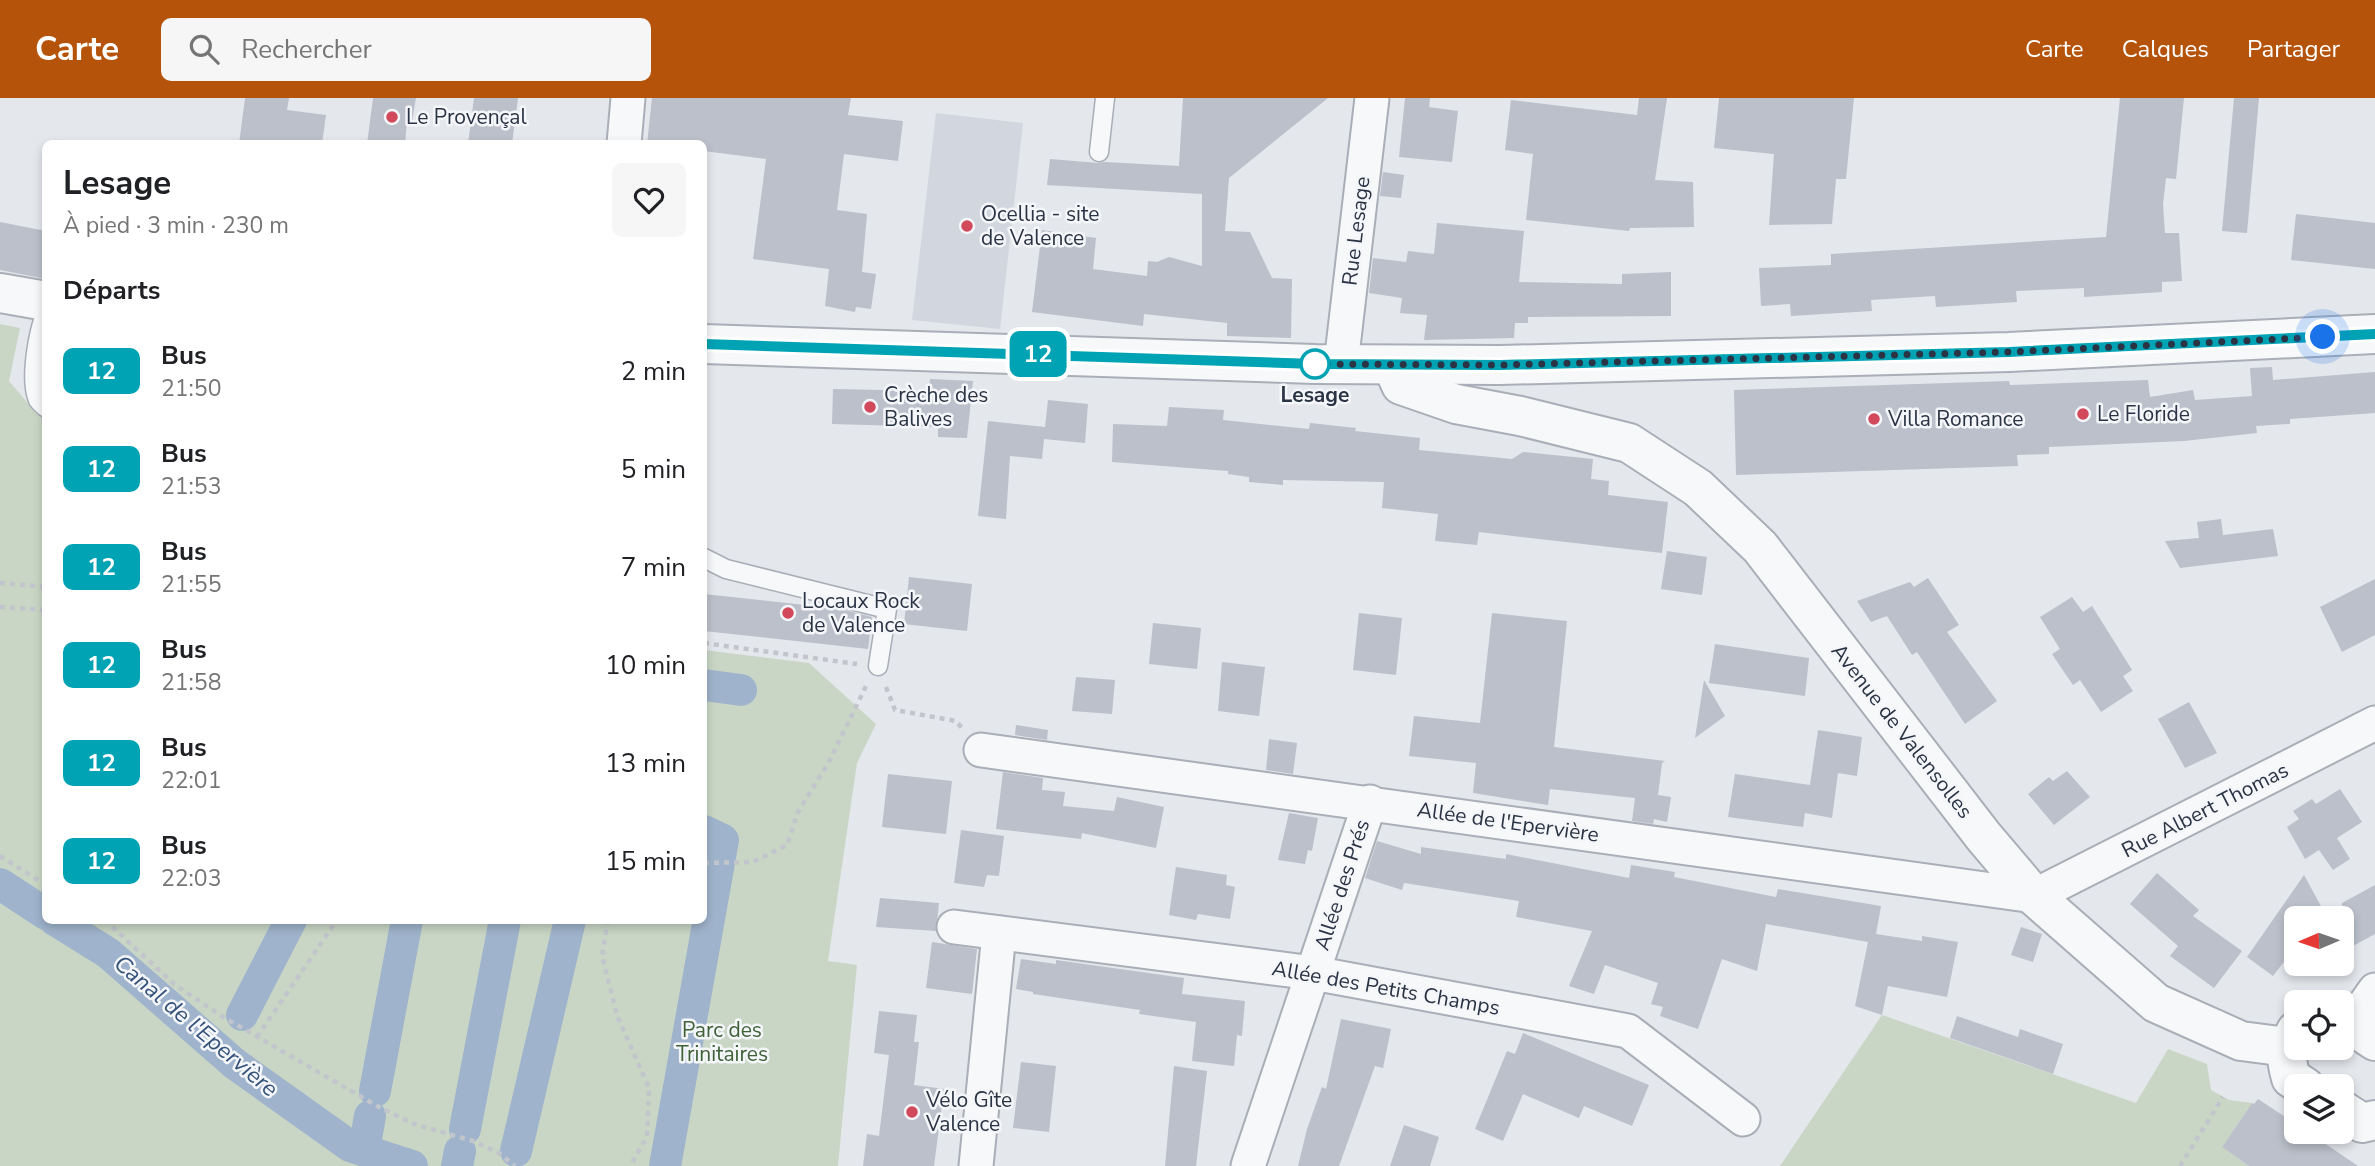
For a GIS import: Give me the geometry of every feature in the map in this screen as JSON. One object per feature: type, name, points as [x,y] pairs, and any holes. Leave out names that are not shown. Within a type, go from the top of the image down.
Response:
[{"type":"street","points":[[624,140],[628,98]]},
{"type":"street","name":"Rue Lesage","points":[[1341,364],[1372,98]]},
{"type":"street","points":[[0,293],[42,300]]},
{"type":"street","points":[[707,344],[1341,364],[1500,365],[2009,352],[2375,334]]},
{"type":"street","name":"Avenue de Valensolles","points":[[1392,365],[1401,385],[1456,404],[1520,416],[1629,443],[1698,488],[1760,547],[1976,826],[2034,896],[2156,1003],[2241,1041],[2284,1039]]},
{"type":"street","points":[[1500,365],[1500,379],[1506,401],[1520,416]]},
{"type":"street","name":"Rue Albert Thomas","points":[[2034,896],[2375,723]]},
{"type":"street","name":"Allée de l'Epervière","points":[[981,750],[1370,802],[1981,891],[2034,896]]},
{"type":"street","name":"Allée des Prés","points":[[1248,1166],[1370,802]]},
{"type":"street","name":"Allée des Petits Champs","points":[[954,927],[1313,973],[1628,1031],[1743,1119]]},
{"type":"street","points":[[976,1166],[999,933]]},
{"type":"street","points":[[2356,1028],[2375,990]]},
{"type":"street","points":[[2354,1118],[2362,1123],[2375,1120]]},
{"type":"lane","points":[[1099,152],[1105,98]]},
{"type":"lane","points":[[42,322],[38,332],[35,382],[38,400],[42,404]]},
{"type":"lane","points":[[707,560],[726,569],[887,609],[878,666]]},
{"type":"path","points":[[0,583],[42,587]]},
{"type":"path","points":[[0,607],[42,610]]},
{"type":"path","points":[[707,643],[878,666]]},
{"type":"path","points":[[878,666],[895,710],[956,721],[981,750]]},
{"type":"path","points":[[707,863],[753,862],[787,845],[798,812],[830,760],[859,698],[878,666]]},
{"type":"path","points":[[0,856],[42,882]]},
{"type":"path","points":[[109,924],[174,985],[257,1037],[379,1107],[414,1124],[473,1141],[499,1153],[515,1166]]},
{"type":"path","points":[[257,1037],[334,924]]},
{"type":"path","points":[[607,924],[602,956],[617,1015],[649,1088],[647,1137],[630,1166]]},
{"type":"path","points":[[2180,1166],[2222,1097]]},
{"type":"shaded area","name":"Ocellia - site de Valence","points":[[936,113],[1023,123],[1000,329],[912,320]]},
{"type":"green space","name":"Parc des Trinitaires","points":[[0,324],[20,328],[9,381],[38,415],[42,416],[42,924],[707,924],[707,650],[809,663],[876,724],[857,763],[828,961],[857,965],[838,1166],[0,1166]]},
{"type":"green space","points":[[1882,1015],[2136,1103],[2168,1049],[2207,1064],[2211,1090],[2229,1100],[2252,1103],[2222,1147],[2249,1166],[1780,1166]]},
{"type":"building","points":[[245,98],[289,98],[287,110],[326,115],[323,140],[240,140]]},
{"type":"building","name":"Le Provençal","points":[[373,98],[416,98],[412,122],[407,122],[405,140],[368,140]]},
{"type":"building","points":[[474,98],[518,98],[513,140],[469,140]]},
{"type":"building","points":[[652,98],[851,98],[848,115],[903,121],[898,161],[844,154],[837,210],[867,214],[862,272],[876,274],[871,309],[856,307],[855,312],[825,306],[829,269],[753,259],[766,159],[707,151],[707,140],[647,140]]},
{"type":"building","points":[[1183,98],[1328,98],[1229,178],[1225,231],[1250,232],[1272,278],[1292,279],[1291,338],[1227,336],[1227,323],[1144,314],[1143,326],[1032,312],[1042,230],[1096,238],[1093,269],[1147,276],[1148,261],[1157,262],[1169,257],[1202,266],[1202,194],[1047,185],[1050,159],[1179,166]]},
{"type":"building","points":[[1405,98],[1430,98],[1429,107],[1458,111],[1452,162],[1399,157]]},
{"type":"building","points":[[1639,98],[1667,98],[1655,180],[1693,182],[1694,227],[1630,228],[1629,231],[1526,220],[1533,154],[1505,150],[1511,100],[1637,115]]},
{"type":"building","points":[[1719,98],[1854,98],[1846,179],[1836,179],[1832,224],[1769,225],[1774,154],[1714,148]]},
{"type":"building","points":[[2120,98],[2184,98],[2176,179],[2166,178],[2163,204],[2165,233],[2179,233],[2182,281],[2162,282],[2162,292],[2084,297],[2084,288],[2016,291],[2017,302],[1936,307],[1935,296],[1871,300],[1872,311],[1791,316],[1790,304],[1761,306],[1759,268],[1831,265],[1831,254],[2106,237]]},
{"type":"building","points":[[2234,98],[2259,98],[2247,233],[2222,231]]},
{"type":"building","points":[[1383,172],[1404,175],[1401,198],[1380,196]]},
{"type":"building","points":[[2296,214],[2375,223],[2375,269],[2291,260]]},
{"type":"building","points":[[0,222],[42,230],[42,278],[0,270]]},
{"type":"building","points":[[1437,223],[1524,231],[1519,282],[1622,284],[1622,274],[1671,272],[1671,316],[1528,317],[1528,323],[1515,323],[1514,338],[1424,340],[1427,315],[1400,313],[1402,298],[1369,293],[1373,258],[1406,262],[1408,251],[1434,254]]},
{"type":"building","points":[[2272,367],[2273,380],[2375,372],[2375,413],[2290,419],[2290,424],[2256,426],[2257,433],[2184,441],[2049,447],[2049,454],[2017,455],[2018,466],[1736,475],[1734,390],[2009,381],[2010,385],[2148,380],[2150,397],[2193,390],[2195,400],[2252,396],[2250,368]]},
{"type":"building","points":[[930,379],[973,381],[967,438],[938,437],[938,427],[832,424],[833,389],[929,391]]},
{"type":"building","points":[[1048,400],[1088,404],[1085,443],[1044,439],[1042,459],[1010,456],[1006,519],[978,516],[988,421],[1045,427]]},
{"type":"building","points":[[1169,407],[1224,410],[1223,420],[1309,429],[1310,423],[1420,438],[1419,450],[1512,459],[1523,452],[1593,459],[1591,479],[1609,481],[1608,495],[1668,502],[1662,553],[1479,532],[1477,545],[1435,541],[1438,514],[1382,508],[1384,482],[1283,480],[1283,485],[1249,482],[1249,477],[1228,474],[1228,471],[1112,462],[1113,424],[1167,426]]},
{"type":"building","points":[[2221,519],[2223,535],[2273,529],[2278,556],[2180,568],[2165,541],[2199,538],[2197,522]]},
{"type":"building","points":[[1667,551],[1707,557],[1702,595],[1661,589]]},
{"type":"building","points":[[909,577],[972,584],[967,631],[904,624]]},
{"type":"building","points":[[1928,578],[1959,625],[1947,632],[1997,701],[1965,724],[1917,652],[1912,655],[1887,616],[1871,622],[1857,601],[1910,582],[1914,587]]},
{"type":"building","points":[[2375,579],[2375,635],[2342,652],[2320,607]]},
{"type":"building","name":"Locaux Rock de Valence","points":[[707,594],[841,609],[872,617],[868,649],[707,631]]},
{"type":"building","points":[[2072,597],[2083,612],[2092,606],[2132,670],[2123,676],[2133,691],[2101,712],[2080,680],[2073,685],[2052,654],[2060,649],[2040,617]]},
{"type":"building","points":[[1359,613],[1402,618],[1396,675],[1353,670]]},
{"type":"building","points":[[1492,613],[1567,621],[1554,747],[1665,761],[1662,763],[1658,795],[1671,797],[1667,822],[1654,819],[1653,824],[1632,821],[1635,798],[1550,789],[1548,805],[1473,793],[1476,763],[1409,756],[1414,716],[1480,723]]},
{"type":"building","points":[[1153,623],[1201,628],[1197,669],[1149,664]]},
{"type":"building","points":[[1715,644],[1809,658],[1805,696],[1709,683]]},
{"type":"building","points":[[1222,662],[1265,667],[1259,716],[1218,711]]},
{"type":"building","points":[[1076,677],[1115,680],[1112,714],[1072,711]]},
{"type":"building","points":[[1704,680],[1725,716],[1695,738]]},
{"type":"building","points":[[2189,702],[2217,753],[2185,768],[2158,719]]},
{"type":"building","points":[[1016,725],[1048,730],[1047,740],[1015,735]]},
{"type":"building","points":[[1818,730],[1862,737],[1857,776],[1838,773],[1832,818],[1805,813],[1803,827],[1728,817],[1735,774],[1810,785]]},
{"type":"building","points":[[1269,739],[1297,743],[1293,774],[1266,770]]},
{"type":"building","points":[[2067,771],[2090,797],[2054,825],[2028,794],[2049,777],[2053,781]]},
{"type":"building","points":[[1003,772],[1043,778],[1042,790],[1065,792],[1063,806],[1114,811],[1117,797],[1164,807],[1156,848],[1082,833],[1081,839],[996,829]]},
{"type":"building","points":[[888,774],[952,781],[946,834],[882,827]]},
{"type":"building","points":[[2340,789],[2362,822],[2337,838],[2350,859],[2333,870],[2319,850],[2305,859],[2287,827],[2299,819],[2293,811],[2312,799],[2316,804]]},
{"type":"building","points":[[1289,813],[1318,818],[1312,851],[1308,850],[1305,864],[1278,860]]},
{"type":"building","points":[[961,830],[1004,836],[999,876],[987,875],[984,887],[954,883]]},
{"type":"building","points":[[1377,841],[1421,854],[1421,847],[1506,859],[1506,854],[1629,878],[1631,865],[1675,872],[1674,877],[1776,897],[1778,889],[1881,906],[1876,934],[1922,941],[1922,936],[1958,942],[1947,997],[1888,986],[1882,1015],[1855,1006],[1868,942],[1766,924],[1757,971],[1722,959],[1698,1029],[1660,1016],[1663,1007],[1651,1004],[1658,983],[1605,965],[1594,994],[1569,986],[1592,931],[1516,917],[1519,901],[1404,883],[1402,890],[1365,878]]},
{"type":"building","points":[[1176,867],[1227,875],[1226,885],[1235,887],[1230,919],[1198,914],[1196,920],[1169,915]]},
{"type":"building","points":[[2157,873],[2199,910],[2193,916],[2242,951],[2214,988],[2170,956],[2178,946],[2130,904]]},
{"type":"building","points":[[2304,875],[2321,906],[2284,906],[2284,962],[2273,976],[2247,957]]},
{"type":"building","points":[[2375,885],[2375,934],[2354,945],[2354,906],[2342,906],[2342,903]]},
{"type":"building","points":[[880,898],[939,903],[936,931],[876,927]]},
{"type":"building","points":[[2021,927],[2042,934],[2033,962],[2011,955]]},
{"type":"building","points":[[932,942],[977,949],[972,994],[926,988]]},
{"type":"building","points":[[1021,959],[1056,964],[1056,960],[1184,978],[1182,994],[1245,1001],[1242,1036],[1237,1035],[1234,1066],[1192,1061],[1196,1022],[1139,1014],[1140,1010],[1016,989]]},
{"type":"building","points":[[879,1011],[917,1015],[914,1042],[919,1042],[914,1085],[944,1089],[934,1166],[863,1166],[867,1134],[879,1136],[889,1055],[874,1053]]},
{"type":"building","points":[[1957,1016],[2018,1037],[2020,1029],[2063,1044],[2053,1074],[1950,1038]]},
{"type":"building","points":[[1341,1019],[1391,1029],[1383,1068],[1375,1066],[1339,1166],[1298,1166],[1307,1129],[1322,1087],[1326,1089]]},
{"type":"building","points":[[1523,1033],[1649,1085],[1632,1126],[1584,1106],[1579,1118],[1523,1094],[1503,1141],[1475,1129],[1507,1051],[1515,1054]]},
{"type":"building","points":[[1021,1062],[1056,1066],[1049,1132],[1013,1128]]},
{"type":"building","points":[[1174,1066],[1207,1071],[1196,1166],[1165,1166]]},
{"type":"building","points":[[2258,1099],[2284,1116],[2284,1144],[2326,1144],[2358,1166],[2249,1166],[2222,1147],[2252,1103]]},
{"type":"building","points":[[1404,1125],[1439,1137],[1430,1166],[1390,1166]]},
{"type":"waterway","points":[[707,685],[741,690]]},
{"type":"waterway","points":[[665,1166],[723,840],[707,832]]},
{"type":"waterway","name":"Canal de l'Epervière","points":[[0,884],[42,911]]},
{"type":"waterway","name":"Canal de l'Epervière","points":[[61,924],[108,953],[235,1064],[350,1146],[412,1166]]},
{"type":"waterway","points":[[242,1015],[289,924]]},
{"type":"waterway","points":[[375,1091],[406,924]]},
{"type":"waterway","points":[[465,1129],[504,924]]},
{"type":"waterway","points":[[516,1151],[569,924]]},
{"type":"waterway","points":[[364,1150],[370,1116]]},
{"type":"waterway","points":[[457,1166],[460,1151]]},
{"type":"bus line","name":"12","points":[[707,344],[1315,364],[1500,365],[2009,352],[2375,334]]},
{"type":"place","name":"Le Provençal","points":[[392,117]]},
{"type":"place","name":"Ocellia - site de Valence","points":[[967,226]]},
{"type":"place","name":"Lesage","points":[[1315,364]]},
{"type":"place","name":"Crèche des Balives","points":[[870,407]]},
{"type":"place","name":"Le Floride","points":[[2083,414]]},
{"type":"place","name":"Villa Romance","points":[[1874,419]]},
{"type":"place","name":"Locaux Rock de Valence","points":[[788,613]]},
{"type":"place","name":"Vélo Gîte Valence","points":[[912,1112]]},
{"type":"route","points":[[1315,364],[1500,365],[2009,352],[2323,337]]}]
